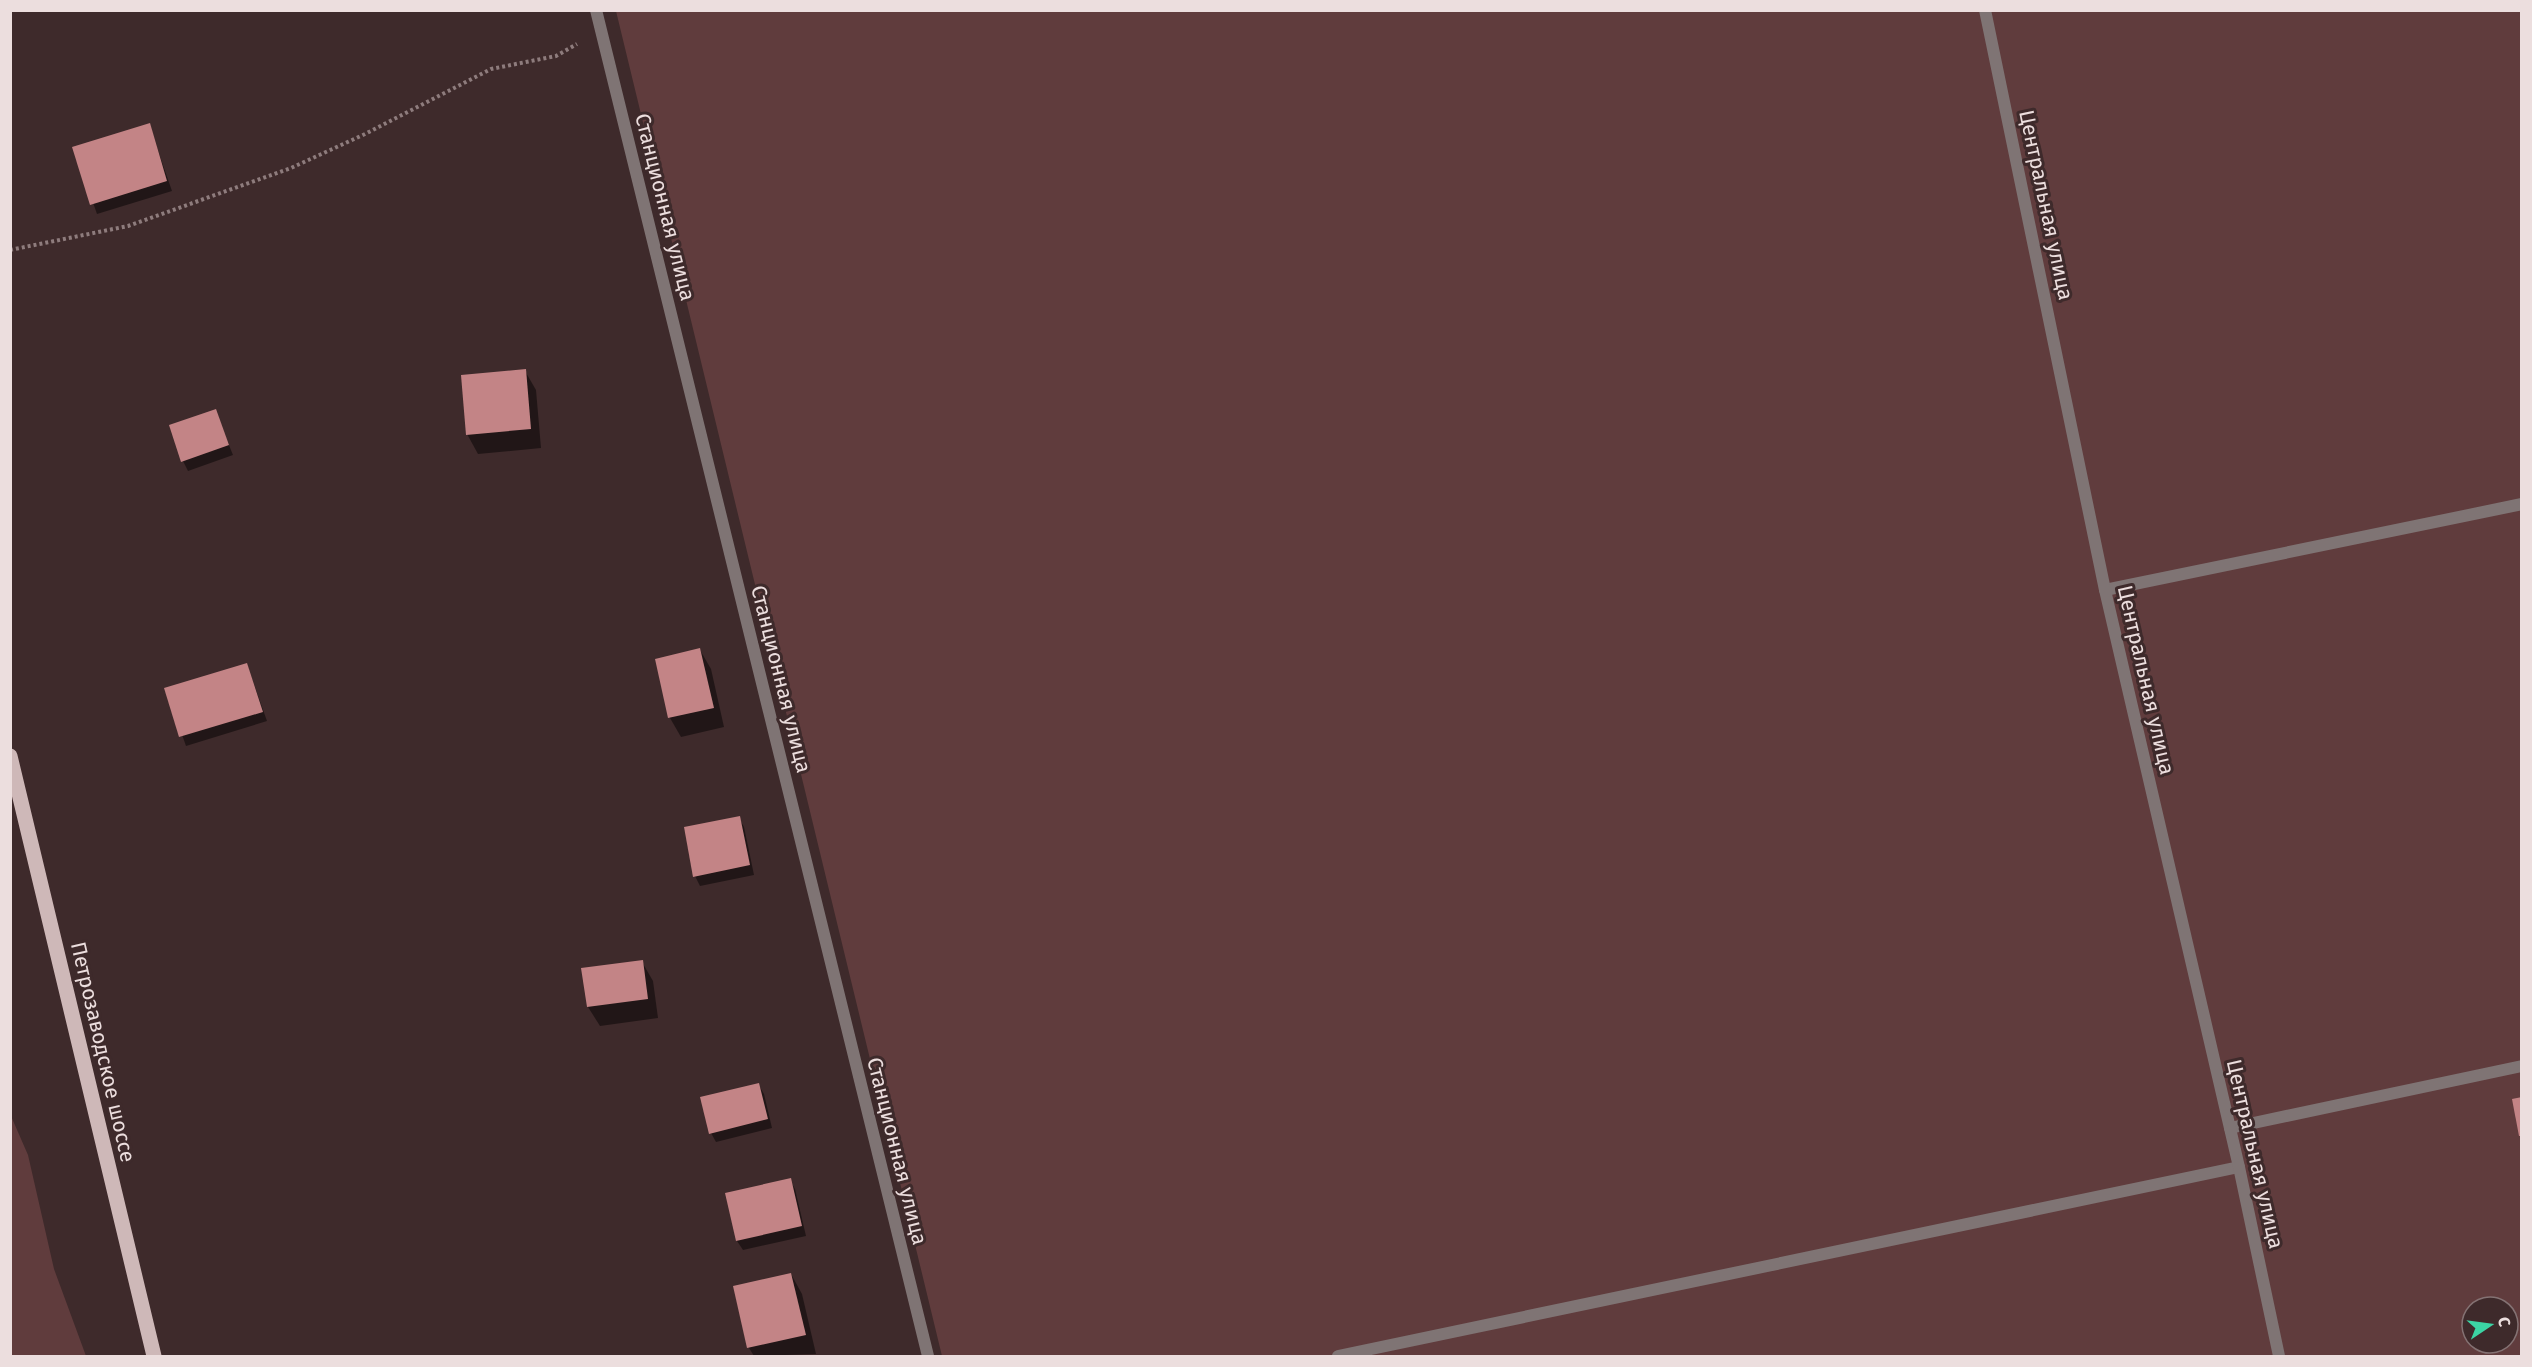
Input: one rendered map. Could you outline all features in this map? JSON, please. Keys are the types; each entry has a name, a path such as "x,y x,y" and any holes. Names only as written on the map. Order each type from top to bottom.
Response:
{"main road":[{"name":"Петрозаводское шоссе","path":"10,756 154,1356"}],"street":[{"name":"Станционная улица","path":"596,10 928,1356"},
{"name":"Центральная улица","path":"1985,10 2105,590 2239,1167 2279,1356"},
{"path":"2105,590 2522,504"},
{"path":"2230,1128 2522,1066"},
{"path":"1338,1356 2239,1167"}],"path":[{"path":"10,250 128,226 291,168 404,115 491,69 556,56 601,30"}],"shaded area":[{"path":"616,11 2521,11 2521,1356 942,1356"},
{"path":"11,1116 28,1155 54,1269 86,1356 11,1356"}],"building":[{"path":"150,123 167,181 90,205 72,147"},
{"path":"526,369 531,429 466,435 461,375"},
{"path":"216,409 229,445 181,462 169,425"},
{"path":"700,648 714,708 668,718 655,659"},
{"path":"247,663 263,712 179,737 164,688"},
{"path":"740,816 750,865 693,877 684,827"},
{"path":"643,960 648,999 587,1007 581,968"},
{"path":"759,1083 768,1119 709,1134 700,1097"},
{"path":"2522,1097 2522,1136 2519,1136 2512,1099"},
{"path":"791,1178 802,1226 736,1241 725,1193"},
{"path":"791,1273 806,1335 747,1348 733,1286"}]}
